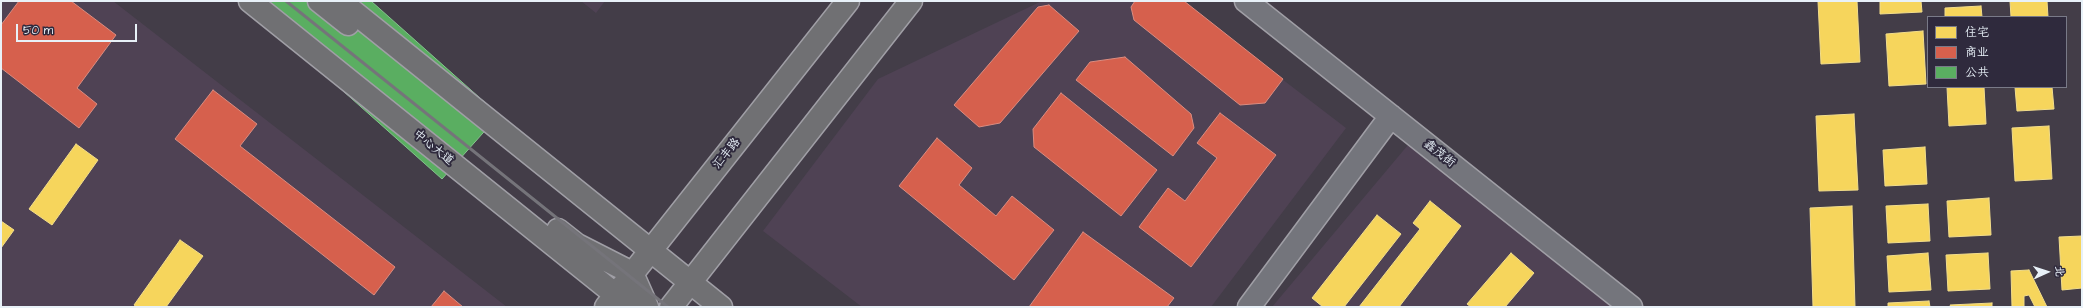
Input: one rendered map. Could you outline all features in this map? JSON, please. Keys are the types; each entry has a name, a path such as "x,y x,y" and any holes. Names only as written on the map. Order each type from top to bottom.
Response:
{"main road":[{"name":"中心大道","path":"250,1 618,303"},
{"name":"中心大道","path":"274,1 577,245 632,273"},
{"path":"319,1 593,220 622,227"},
{"path":"340,1 721,307"},
{"name":"汇丰路","path":"618,303 632,273 650,249 848,1"},
{"path":"678,305 690,282 911,1"},
{"name":"中心大道","path":"577,245 618,303"},
{"path":"650,249 678,305"},
{"path":"632,273 647,307"}],"street":[{"name":"鑫茂街","path":"1246,1 1631,307"},
{"path":"1249,307 1391,116"}],"shaded area":[{"path":"1,1 113,1 507,307 1,307"},
{"path":"581,1 605,1 596,13"},
{"path":"1042,1 1180,1 1346,128 1211,307 862,307 763,231 878,79"},
{"path":"1413,139 1616,307 1272,307"}],"building: 住宅":[{"path":"1818,1 1857,1 1860,62 1821,64"},
{"path":"1880,1 1921,1 1922,12 1880,14"},
{"path":"2010,1 2047,1 2048,16 2011,16"},
{"path":"1981,6 1982,16 1945,16 1945,8"},
{"path":"1923,31 1926,84 1889,86 1886,34"},
{"path":"1947,88 1984,88 1986,124 1949,126"},
{"path":"2015,88 2052,88 2054,109 2017,111"},
{"path":"1854,114 1858,190 1819,191 1816,116"},
{"path":"2049,126 2052,179 2015,181 2012,128"},
{"path":"76,144 98,160 52,225 29,209"},
{"path":"1925,147 1927,184 1885,186 1883,150"},
{"path":"1989,198 1991,235 1949,237 1947,201"},
{"path":"1430,201 1461,226 1399,307 1359,307 1420,229 1413,223"},
{"path":"1928,204 1930,241 1888,243 1886,206"},
{"path":"1852,206 1855,307 1813,307 1810,208"},
{"path":"1377,215 1401,234 1344,307 1323,307 1312,298"},
{"path":"1,221 14,230 1,248"},
{"path":"2082,236 2082,288 2062,290 2059,237"},
{"path":"180,240 203,256 166,307 137,307 134,305"},
{"path":"1511,253 1534,273 1505,307 1471,307 1467,304"},
{"path":"1928,253 1931,290 1889,292 1887,256"},
{"path":"1988,253 1990,289 1948,291 1946,255"},
{"path":"2029,270 2047,307 2035,307 2029,295 2024,296 2024,307 2012,307 2011,271"},
{"path":"1929,301 1930,307 1888,307 1888,303"},
{"path":"1992,303 1992,307 1951,307 1950,305"}],"building: 商业":[{"path":"19,1 71,1 116,35 77,88 97,104 79,128 1,68 1,25"},
{"path":"1135,1 1184,1 1283,79 1265,103 1240,105 1134,20 1131,7"},
{"path":"1049,5 1079,31 1000,123 979,127 954,105 1038,7"},
{"path":"1125,57 1191,114 1194,128 1173,156 1076,80 1090,62"},
{"path":"213,90 257,124 240,146 395,267 374,295 175,139"},
{"path":"1061,93 1157,170 1121,216 1034,147 1033,129"},
{"path":"1220,113 1276,155 1191,267 1139,227 1168,188 1185,201 1217,158 1197,143"},
{"path":"937,138 972,168 959,185 996,216 1012,196 1054,230 1014,280 899,186"},
{"path":"1083,232 1174,298 1167,307 1029,307"},
{"path":"444,291 463,307 431,307"}],"building: 公共":[{"path":"242,1 371,1 499,115 442,179"}],"railway":[{"path":"286,1 668,307"}]}
